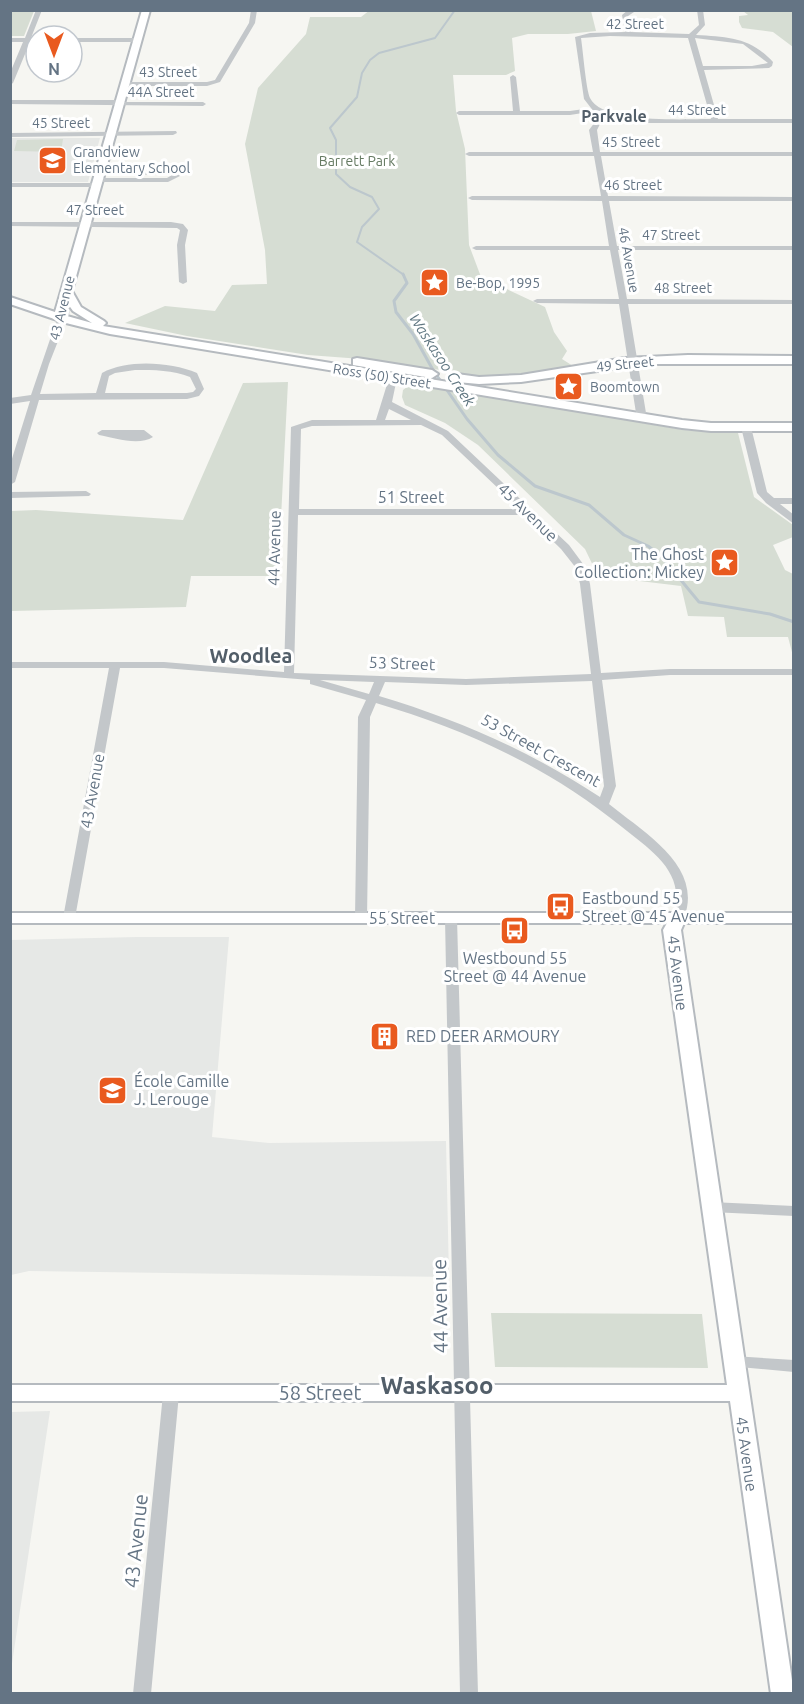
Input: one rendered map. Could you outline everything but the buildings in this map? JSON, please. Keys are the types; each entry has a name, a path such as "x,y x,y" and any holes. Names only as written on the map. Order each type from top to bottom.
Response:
{"street":[{"name":"43 Avenue","path":"10,482 45,364 60,326 66,291 146,10"},
{"name":"43 Street","path":"125,84 211,83 220,79 252,23 254,10"},
{"path":"629,36 625,15 634,10"},
{"path":"700,10 702,25 691,36 715,122"},
{"name":"42 Street","path":"596,109 587,99 577,40 579,37 691,36 745,43 771,63 769,66 758,68 699,68"},
{"path":"84,40 138,39"},
{"path":"10,83 24,50"},
{"path":"513,77 517,113"},
{"path":"10,102 119,103"},
{"name":"44A Street","path":"119,103 203,104"},
{"path":"459,113 575,113 596,109"},
{"name":"44 Street","path":"596,109 611,116 647,121 794,121"},
{"name":"46 Avenue","path":"611,116 597,123 593,128 642,410 638,417"},
{"path":"111,133 173,133"},
{"name":"45 Street","path":"10,135 111,133"},
{"name":"45 Street","path":"469,154 794,154"},
{"path":"10,185 166,172 176,175 168,180 98,179"},
{"name":"46 Street","path":"472,198 794,199"},
{"name":"47 Street","path":"10,224 180,225 184,229 181,245 183,282"},
{"name":"47 Street","path":"476,248 794,248"},
{"path":"10,300 46,302 56,299 66,291 82,314 122,333"},
{"name":"Ross (50) Street","path":"10,300 88,327 579,409 695,426 794,427"},
{"name":"48 Street","path":"537,301 794,302"},
{"name":"49 Street","path":"280,358 362,363 448,377 502,381 557,375 634,361 794,360"},
{"path":"362,363 380,367 393,378"},
{"path":"10,401 47,396 100,396 187,396 196,394 200,389 194,375 179,369 117,369 105,375 100,396"},
{"path":"419,371 393,378 380,423 425,423"},
{"path":"557,375 533,383 530,387 531,391 540,397 579,409"},
{"name":"45 Avenue","path":"387,403 445,433 571,554 581,568 585,584 610,789 603,804 672,865 678,877 683,907 672,930 733,1362 785,1653 783,1694"},
{"name":"44 Avenue","path":"289,676 295,429 302,424 380,423"},
{"path":"746,427 762,493 794,521"},
{"path":"10,495 86,494"},
{"path":"769,501 794,501"},
{"name":"51 Street","path":"293,512 528,512"},
{"name":"43 Avenue","path":"69,918 115,664"},
{"name":"53 Street","path":"10,665 186,666 289,676 499,682 670,672 794,672"},
{"name":"53 Street Crescent","path":"289,676 372,697 441,719 503,745 603,804"},
{"path":"361,918 364,717 381,679"},
{"name":"55 Street","path":"10,918 794,918"},
{"name":"44 Avenue","path":"451,918 470,1694"},
{"path":"711,1207 794,1211"},
{"path":"733,1362 794,1366"},
{"name":"58 Street","path":"10,1393 738,1393"},
{"name":"43 Avenue","path":"142,1694 171,1394"}],"shaded area":[{"name":"Grandview Elementary School","path":"10,138 100,138 88,182 11,182"},
{"name":"École Camille J. Lerouge","path":"229,937 212,1137 269,1143 446,1141 449,1277 29,1271 11,1275 11,940"},
{"path":"50,1411 11,1670 11,1412"}],"green space":[{"path":"11,10 34,11 29,24 24,24 24,36 11,36"},
{"name":"Barrett Park","path":"370,10 591,11 596,31 528,34 512,38 515,71 506,75 453,75 456,111 465,149 469,245 481,277 545,307 554,332 567,351 562,359 573,366 504,377 479,376 375,360 308,355 187,336 125,323 165,306 215,311 232,285 267,284 265,250 245,144 258,88 306,34 310,17 361,17"},
{"path":"743,11 793,11 793,47 773,32 742,28 739,16 748,15"},
{"path":"63,139 61,152 14,151 17,140"},
{"path":"288,382 278,576 191,576 186,607 11,611 11,511 36,510 183,520 243,383"},
{"path":"426,386 684,430 738,433 754,497 793,525 793,537 773,545 785,570 793,574 793,656 788,637 727,637 724,617 688,616 681,586 598,576 585,549 478,445 445,423 405,405 402,397 403,390 407,387"},
{"path":"491,1313 702,1314 708,1368 495,1367"}],"waterway":[{"name":"Waskasoo Creek","path":"403,274 357,242 362,227 379,209 372,197 350,187 336,174 336,140 330,128 357,97 362,73 370,60 379,53 435,38 455,10"},
{"name":"Waskasoo Creek","path":"403,274 407,283 394,301 396,312 413,334 433,370 467,419 498,455 535,486 589,505 624,535 648,546 661,556 699,602 770,614 794,622"}],"place":[{"name":"Grandview Elementary School","path":"52,160"},
{"name":"Be-Bop, 1995","path":"435,283"},
{"name":"Boomtown","path":"569,387"},
{"name":"The Ghost Collection: Mickey","path":"725,563"},
{"name":"Eastbound 55 Street @ 45 Avenue","path":"561,907"},
{"name":"Westbound 55 Street @ 44 Avenue","path":"515,930"},
{"name":"RED DEER ARMOURY","path":"385,1036"},
{"name":"École Camille J. Lerouge","path":"113,1090"}],"district":[{"name":"Parkvale","path":"614,116"},
{"name":"Woodlea","path":"251,656"},
{"name":"Waskasoo","path":"437,1386"}]}
